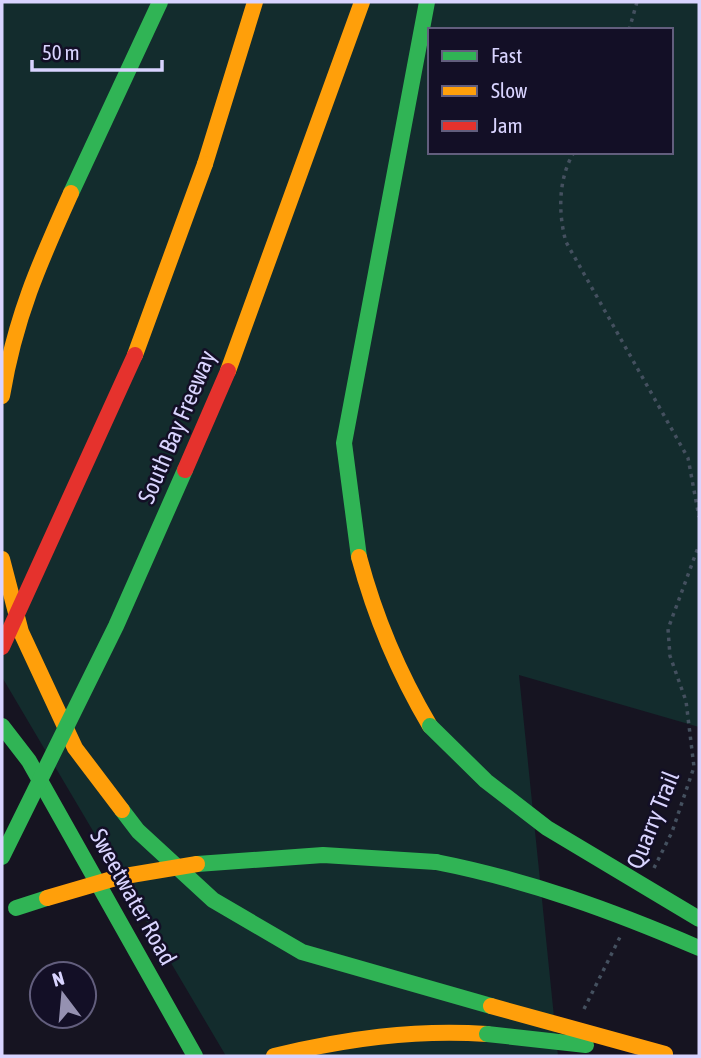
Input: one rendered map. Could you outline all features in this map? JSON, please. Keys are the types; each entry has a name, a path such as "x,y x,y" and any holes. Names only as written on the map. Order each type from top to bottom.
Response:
{"main road":[{"path":"2,396 9,354 32,280 160,2"},
{"path":"2,647 148,328 205,164 255,2"},
{"name":"South Bay Freeway","path":"2,858 116,626 228,371 362,2"},
{"path":"427,2 344,443 347,496 357,548 377,621 403,683 430,726 486,780 547,828 699,919"},
{"path":"2,559 21,632 75,748 138,831 213,901 302,952 668,1055"},
{"name":"Sweetwater Road","path":"2,726 29,761 195,1056"},
{"path":"16,908 119,877 197,864 323,855 436,862 500,873 562,892 699,948"},
{"path":"274,1056 393,1034 460,1031 668,1055"}],"path":[{"path":"630,28 637,2"},
{"path":"573,154 561,195 561,223 566,242 688,458 699,517"},
{"name":"Quarry Trail","path":"654,868 673,832 694,766 685,701 670,656 668,629 699,545"},
{"path":"583,1012 624,929"}],"green space":[{"path":"2,2 699,2 699,727 519,675 558,1056 226,1056 2,677"}],"traffic: fast":[{"path":"71,193 160,2"},
{"path":"359,557 344,443 427,2"},
{"path":"2,857 116,626 185,470"},
{"path":"2,726 29,761 195,1056"},
{"path":"430,726 486,781 547,828 699,919"},
{"path":"122,810 138,831 213,900 302,952 491,1006"},
{"path":"197,864 323,855 436,862"},
{"path":"436,862 504,878 570,898 699,948"},
{"path":"16,908 47,898"},
{"path":"487,1034 586,1045"}],"traffic: slow":[{"path":"205,164 255,2"},
{"path":"228,371 362,2"},
{"path":"135,355 205,164"},
{"path":"2,396 14,341 29,292 71,193"},
{"path":"359,557 388,644 430,726"},
{"path":"2,559 21,632 75,748 122,810"},
{"path":"47,898 119,877 197,864"},
{"path":"491,1006 665,1054"},
{"path":"274,1056 327,1045 406,1034 487,1034"}],"traffic: jam":[{"path":"2,647 135,355"},
{"path":"185,470 228,371"}]}
